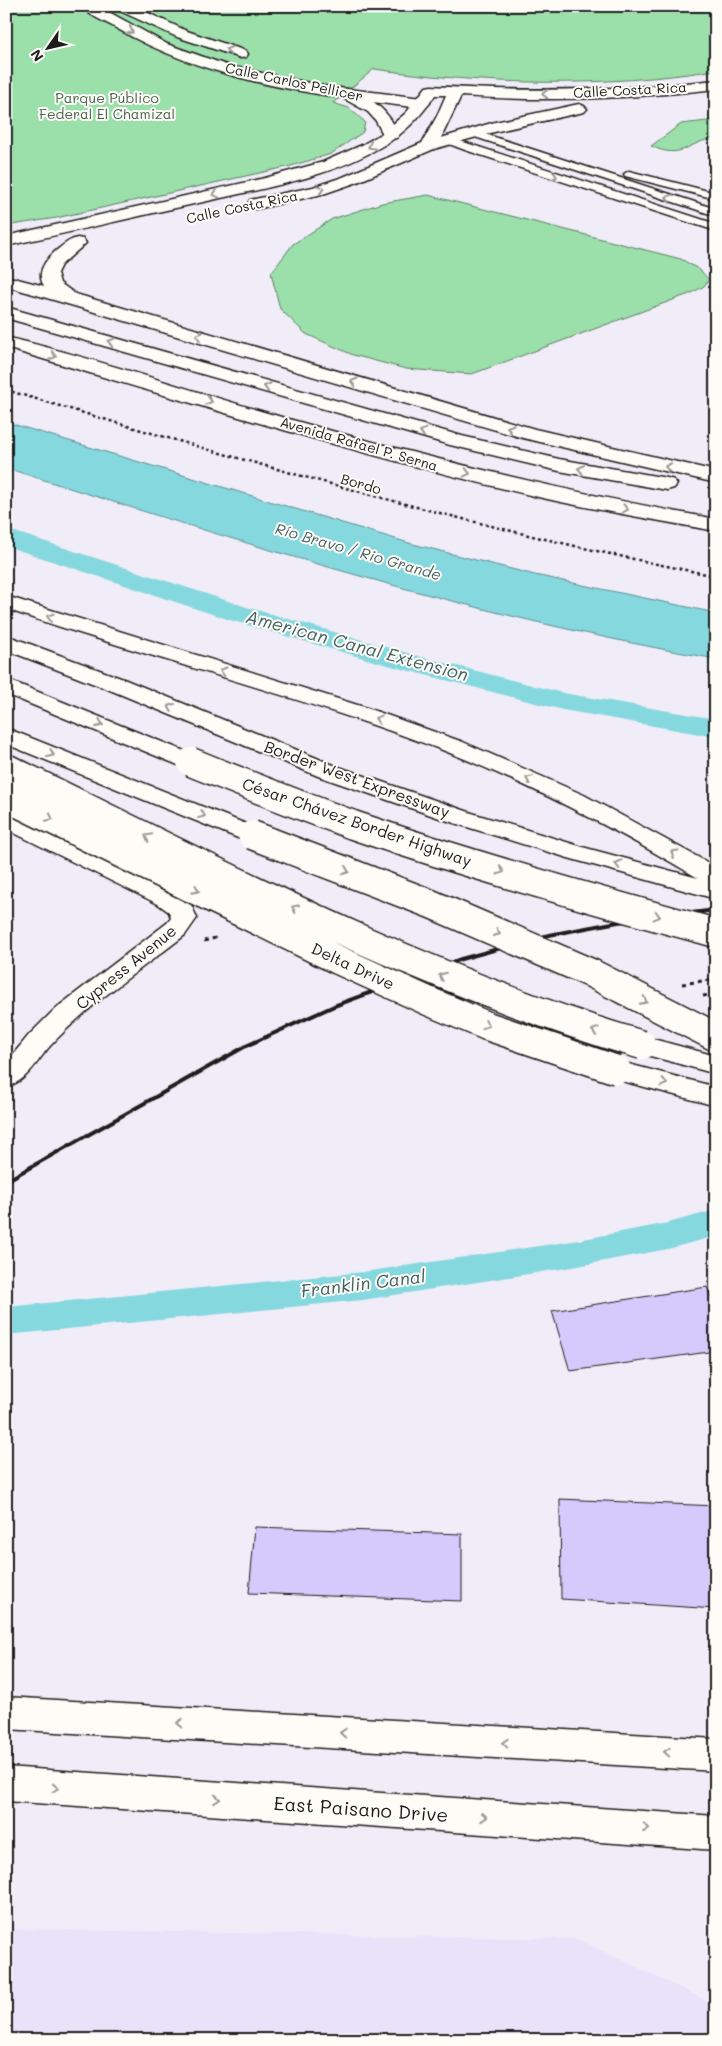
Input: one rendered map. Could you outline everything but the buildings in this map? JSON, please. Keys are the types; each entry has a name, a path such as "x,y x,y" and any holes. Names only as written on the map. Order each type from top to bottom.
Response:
{"main road":[{"name":"Calle Carlos Pellicer","path":"88,6 163,47 196,60 284,83 346,94 427,97"},
{"name":"Calle Carlos Pellicer","path":"122,6 182,34 256,58"},
{"name":"Calle Costa Rica","path":"451,99 644,91 716,84"},
{"path":"413,87 427,97"},
{"path":"346,94 375,109 386,120 391,135"},
{"name":"Calle Costa Rica","path":"8,252 61,229 305,172 369,148 391,135 403,125 427,97 579,109 636,107"},
{"path":"428,146 445,116 451,99"},
{"name":"Calle Costa Rica","path":"239,208 317,191 349,180 428,146 448,140 495,127 579,109"},
{"path":"6,234 61,229"},
{"path":"43,250 86,241 56,259 50,269 49,278 52,285 73,299"},
{"path":"6,282 73,299 530,434 716,477"},
{"name":"Avenida Rafael P. Serna","path":"6,312 457,441 569,467 716,491"},
{"name":"Avenida Rafael P. Serna","path":"6,342 351,442 455,470 576,499 716,525"},
{"path":"6,602 93,632 308,695 487,760 622,824 716,878"},
{"name":"Border West Expressway","path":"6,642 327,771 463,818 577,853 716,891"},
{"name":"César Chávez Border Highway","path":"6,686 282,799 379,834 554,888 716,933"},
{"path":"6,734 67,762 432,904 573,966 716,1038"},
{"name":"Delta Drive","path":"6,768 335,927 440,975 583,1028 716,1065"},
{"name":"Delta Drive","path":"6,797 338,960 487,1026 617,1070 716,1097"},
{"name":"Cypress Avenue","path":"6,819 167,898 181,908 184,918 176,929 65,1015 39,1041 18,1068 6,1078"},
{"path":"6,1713 716,1755"},
{"name":"East Paisano Drive","path":"6,1784 716,1833"}],"lane":[{"path":"495,127 542,148 634,176 677,184 716,196"},
{"path":"473,133 544,158 716,213"},
{"path":"448,140 716,228"},
{"path":"486,154 506,145"},
{"path":"524,166 544,158"}],"path":[{"name":"Bordo","path":"6,390 430,514 635,561 716,576"}],"shaded area":[{"path":"6,1929 578,1939 716,2005 716,2040 6,2040"}],"green space":[{"name":"Parque Público Federal El Chamizal","path":"6,6 716,6 716,70 631,80 545,82 459,78 374,69 333,103 349,108 365,122 363,132 331,154 291,166 56,218 6,226"},
{"path":"716,120 716,138 670,152 651,146 681,124"},
{"path":"428,195 681,259 700,270 709,280 704,286 692,293 472,374 406,369 353,355 306,334 280,309 271,273 293,244 332,219 382,203"}],"water":[{"name":"Río Bravo / Rio Grande","path":"6,422 409,543 535,575 716,613 716,659 626,642 447,600 270,550 6,468"}],"waterway":[{"name":"American Canal Extension","path":"6,537 240,614 408,662 563,701 716,728"},
{"name":"Franklin Canal","path":"6,1321 363,1286 573,1254 668,1236 716,1223"}],"railway":[{"path":"6,1181 246,1046 334,1006 461,959 549,935 618,922 716,910"}]}
